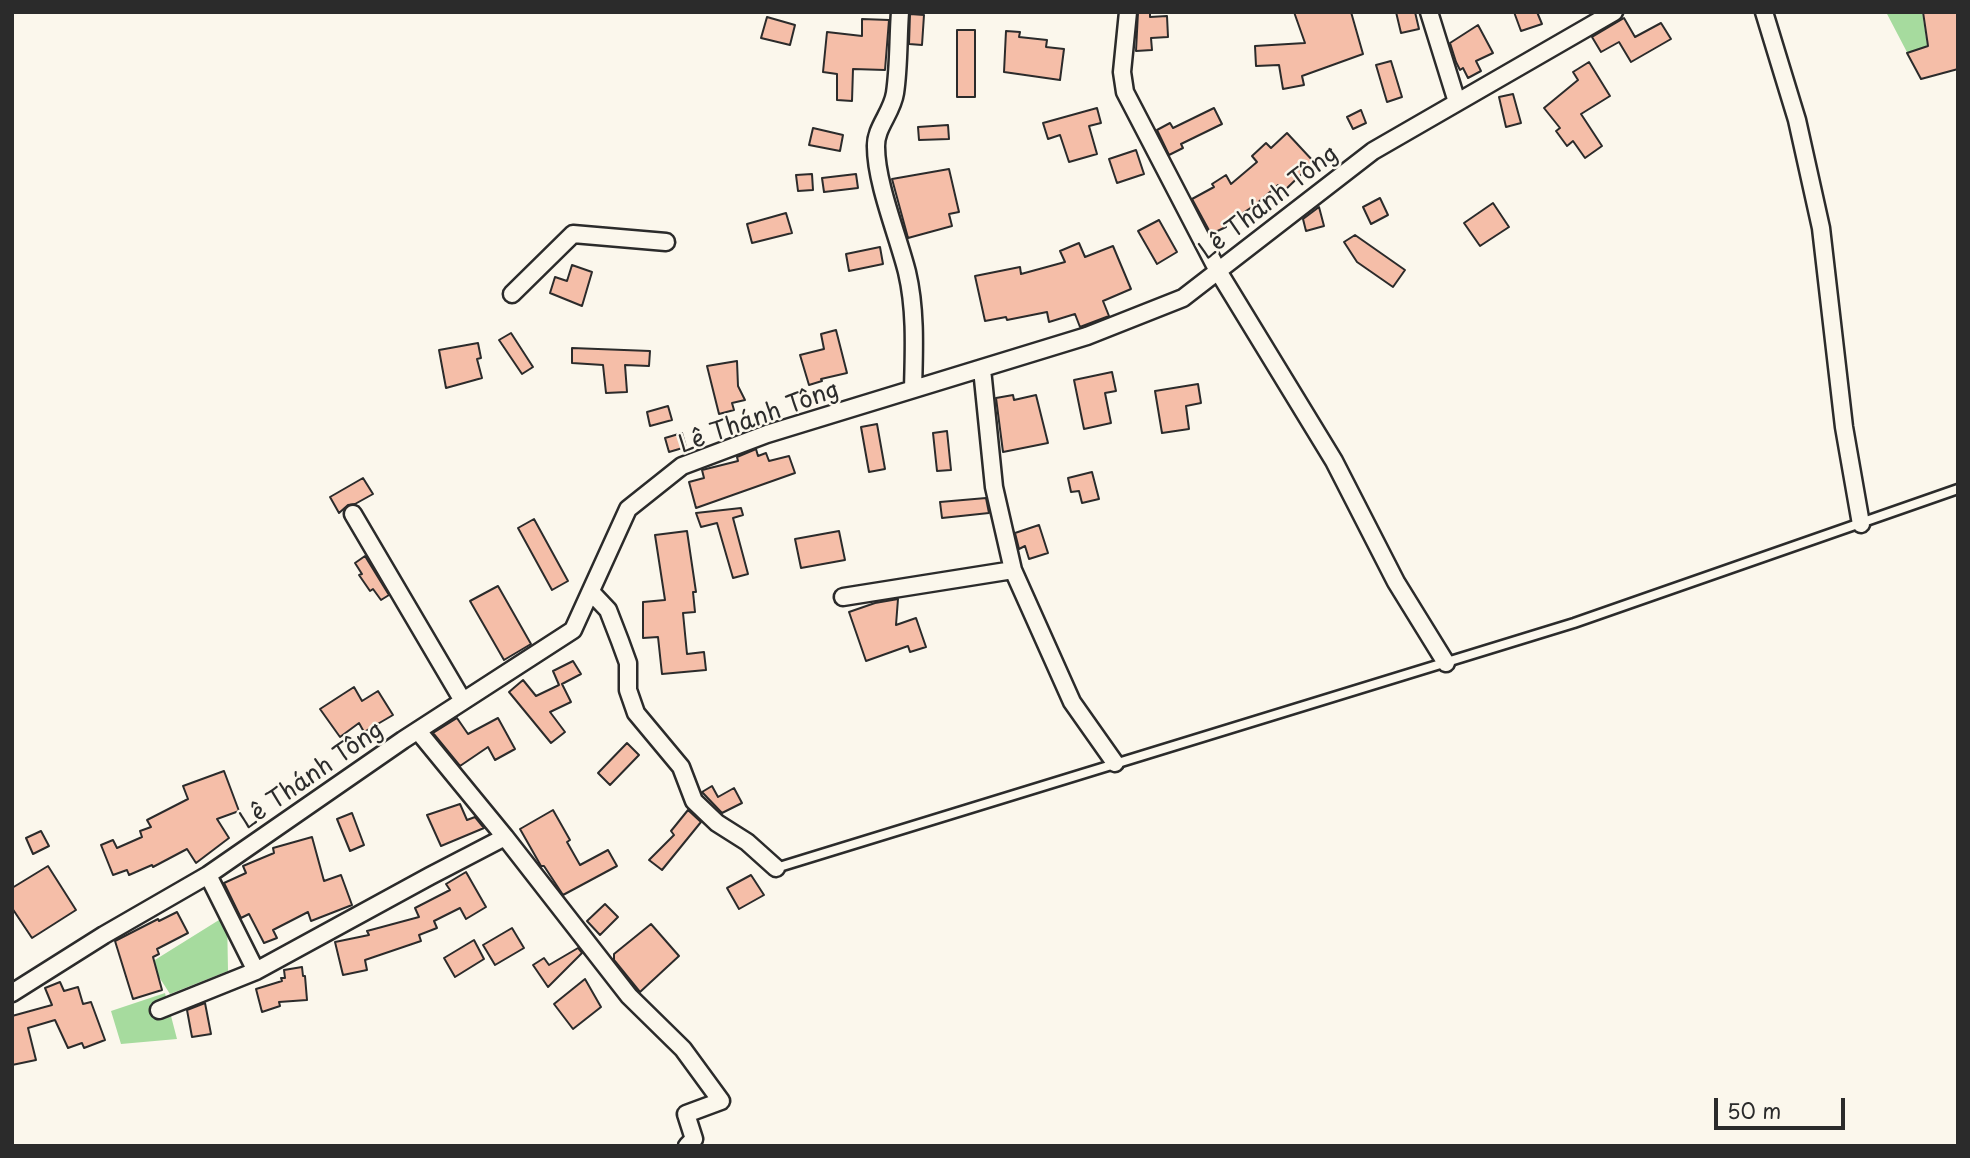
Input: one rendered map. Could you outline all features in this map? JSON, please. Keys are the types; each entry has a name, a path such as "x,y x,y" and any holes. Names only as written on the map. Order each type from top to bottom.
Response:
{"street":[{"path":"900,12 895,93 890,114 878,131 875,145 878,167 907,275 914,340 913,389"},
{"path":"1128,12 1122,72 1125,92 1217,271 1334,461 1396,582 1446,663"},
{"path":"1429,12 1457,102"},
{"name":"Lê Thánh Tông","path":"12,993 104,935 208,875 418,731 573,630 628,509 682,466 767,434 1087,335 1183,298 1373,151 1614,12"},
{"path":"1764,12 1797,120 1821,228 1844,427 1861,524"},
{"path":"512,294 573,234 666,242"},
{"path":"982,369 994,487 1013,570 1072,702 1115,763"},
{"path":"353,514 463,701"},
{"path":"843,597 1013,570"},
{"path":"591,592 608,610 628,663 628,690 636,713 681,767 694,801 717,823 747,842 776,868"},
{"path":"418,731 629,996 683,1049 721,1101 686,1114 694,1139 687,1146"},
{"path":"159,1010 256,971 505,837"},
{"path":"208,875 256,971"}],"lane":[{"path":"776,868 1574,623 1958,489"}],"green space":[{"path":"1886,12 1922,12 1927,44 1958,41 1958,69 1921,79"},
{"path":"227,915 228,971 170,994 150,963"},
{"path":"165,993 177,1039 121,1044 111,1011"}],"building":[{"path":"1138,12 1150,12 1150,17 1167,16 1168,37 1151,38 1152,50 1136,51"},
{"path":"1294,12 1351,12 1363,54 1302,76 1304,85 1283,89 1279,65 1256,66 1255,46 1305,43"},
{"path":"1396,12 1415,12 1419,29 1401,33"},
{"path":"1514,12 1537,12 1542,24 1521,31"},
{"path":"1923,12 1958,12 1958,69 1921,79 1907,53 1928,46"},
{"path":"910,14 924,15 922,45 909,44"},
{"path":"767,17 795,25 790,45 761,38"},
{"path":"1624,18 1635,37 1661,23 1671,39 1631,62 1619,42 1601,52 1592,37"},
{"path":"862,19 889,20 885,70 853,69 852,101 837,100 837,74 823,72 827,32 862,36"},
{"path":"1478,25 1493,53 1476,61 1481,71 1468,78 1463,68 1460,70 1450,43"},
{"path":"957,30 975,30 975,97 957,97"},
{"path":"1006,31 1020,32 1019,37 1047,40 1046,47 1064,49 1060,80 1004,72"},
{"path":"1391,61 1402,97 1387,102 1376,65"},
{"path":"1589,62 1610,96 1581,114 1602,146 1585,158 1573,141 1567,146 1556,131 1560,128 1544,108 1578,80 1573,72"},
{"path":"1513,94 1521,123 1506,127 1499,97"},
{"path":"1097,108 1101,123 1089,126 1097,154 1069,162 1060,135 1048,139 1043,123"},
{"path":"1214,108 1222,124 1181,144 1183,148 1169,155 1157,130 1170,123 1173,128"},
{"path":"1361,110 1366,123 1353,129 1347,117"},
{"path":"948,125 949,139 919,140 918,127"},
{"path":"813,128 843,135 840,151 809,145"},
{"path":"1287,133 1314,162 1284,191 1278,185 1255,205 1225,225 1226,227 1211,234 1192,199 1214,187 1212,184 1226,175 1231,184 1257,162 1252,156 1266,143 1271,148"},
{"path":"1136,150 1144,174 1117,183 1109,159"},
{"path":"949,169 959,212 949,214 952,226 908,238 892,179"},
{"path":"812,174 813,190 798,191 796,175"},
{"path":"856,174 858,188 824,192 822,178"},
{"path":"1380,198 1388,215 1371,224 1363,207"},
{"path":"1493,203 1509,227 1480,246 1464,223"},
{"path":"1319,207 1324,226 1306,231 1303,219"},
{"path":"786,213 792,233 752,243 747,224"},
{"path":"1159,220 1177,252 1157,264 1138,231"},
{"path":"1355,235 1405,270 1393,287 1357,262 1344,242"},
{"path":"1079,243 1085,257 1113,246 1131,289 1103,301 1109,316 1080,327 1075,314 1049,322 1047,312 1007,320 1006,317 985,321 975,276 1020,267 1021,274 1065,262 1060,251"},
{"path":"880,247 883,264 849,271 846,254"},
{"path":"572,265 592,272 582,306 550,293 555,277 567,281"},
{"path":"836,330 847,373 821,379 822,381 809,385 800,355 824,349 821,334"},
{"path":"511,333 533,367 522,374 499,340"},
{"path":"478,343 481,358 477,359 482,378 446,388 439,350"},
{"path":"572,348 650,351 649,366 625,365 627,392 606,393 603,365 572,363"},
{"path":"737,361 738,386 745,400 732,403 734,410 719,414 707,366"},
{"path":"1112,372 1116,391 1105,393 1111,423 1084,429 1074,380"},
{"path":"1198,384 1201,403 1186,406 1189,429 1162,433 1155,391"},
{"path":"1013,395 1014,400 1036,395 1048,443 1003,452 996,398"},
{"path":"668,406 672,420 650,426 647,412"},
{"path":"877,424 885,469 869,472 861,427"},
{"path":"947,431 951,470 937,471 933,433"},
{"path":"682,433 686,447 669,452 665,438"},
{"path":"756,449 758,456 766,453 769,461 789,456 795,473 696,508 689,482 704,478 702,470 738,461 737,457"},
{"path":"1092,472 1099,499 1082,503 1079,491 1071,492 1068,478"},
{"path":"363,478 373,494 348,505 339,513 330,497"},
{"path":"986,498 989,513 942,518 940,502"},
{"path":"741,508 743,515 733,518 748,574 733,578 717,523 701,527 696,513"},
{"path":"534,519 568,581 552,590 518,528"},
{"path":"1039,525 1048,553 1029,559 1025,546 1019,549 1015,533"},
{"path":"687,531 696,592 693,592 695,612 683,613 687,654 704,652 706,670 662,674 658,637 643,638 643,602 665,600 655,535"},
{"path":"839,531 845,560 801,568 795,539"},
{"path":"365,556 389,595 381,600 373,589 370,591 359,575 362,574 355,563"},
{"path":"498,586 531,644 504,660 470,601"},
{"path":"898,599 896,625 916,618 926,647 910,652 908,646 866,661 849,612"},
{"path":"573,661 581,674 562,684 571,702 550,712 565,732 551,743 509,692 523,680 536,696 559,685 553,671"},
{"path":"354,687 362,701 378,691 393,715 364,732 359,723 340,737 320,709"},
{"path":"457,718 468,734 498,718 515,749 495,760 488,747 460,766 433,733"},
{"path":"627,743 639,755 610,785 598,773"},
{"path":"224,771 239,811 217,819 229,838 196,863 187,849 153,867 152,865 129,875 127,870 113,875 101,845 113,840 117,848 142,837 140,831 151,827 147,820 188,799 183,786"},
{"path":"712,786 718,797 734,788 742,803 722,813 702,792"},
{"path":"460,804 467,820 475,817 484,828 441,846 427,815"},
{"path":"553,810 580,865 608,850 617,866 563,895 544,866 541,866 520,829"},
{"path":"688,810 701,822 662,870 649,860 674,835 671,831"},
{"path":"352,813 364,845 350,851 337,819"},
{"path":"41,831 49,846 33,854 26,838"},
{"path":"312,837 324,881 341,875 352,905 311,921 308,912 273,930 277,938 264,943 249,914 241,918 224,883 246,873 243,866 274,853 273,848"},
{"path":"48,866 76,910 32,938 12,908 12,888"},
{"path":"466,872 486,907 466,919 460,908 434,921 437,928 419,935 421,941 365,960 367,970 343,975 335,942 369,935 367,931 419,917 415,908 450,890 446,884"},
{"path":"751,875 764,895 739,909 727,888"},
{"path":"605,904 618,917 600,935 587,921"},
{"path":"177,912 188,933 157,949 159,954 153,957 162,990 133,999 115,941"},
{"path":"651,924 679,956 640,992 614,960 614,954"},
{"path":"512,928 524,948 495,965 483,945"},
{"path":"474,940 484,959 455,977 444,958"},
{"path":"578,948 582,953 548,987 533,965 544,958 549,965"},
{"path":"302,967 307,1000 279,1002 280,1006 262,1012 256,989 282,981 281,978 285,978 284,970"},
{"path":"585,979 601,1007 573,1029 554,1004"},
{"path":"60,982 64,991 78,987 83,1004 91,1002 105,1040 84,1048 82,1043 68,1048 55,1020 28,1028 36,1060 12,1065 12,1016 52,1005 45,988"},
{"path":"205,1003 211,1034 192,1037 187,1010"}]}
